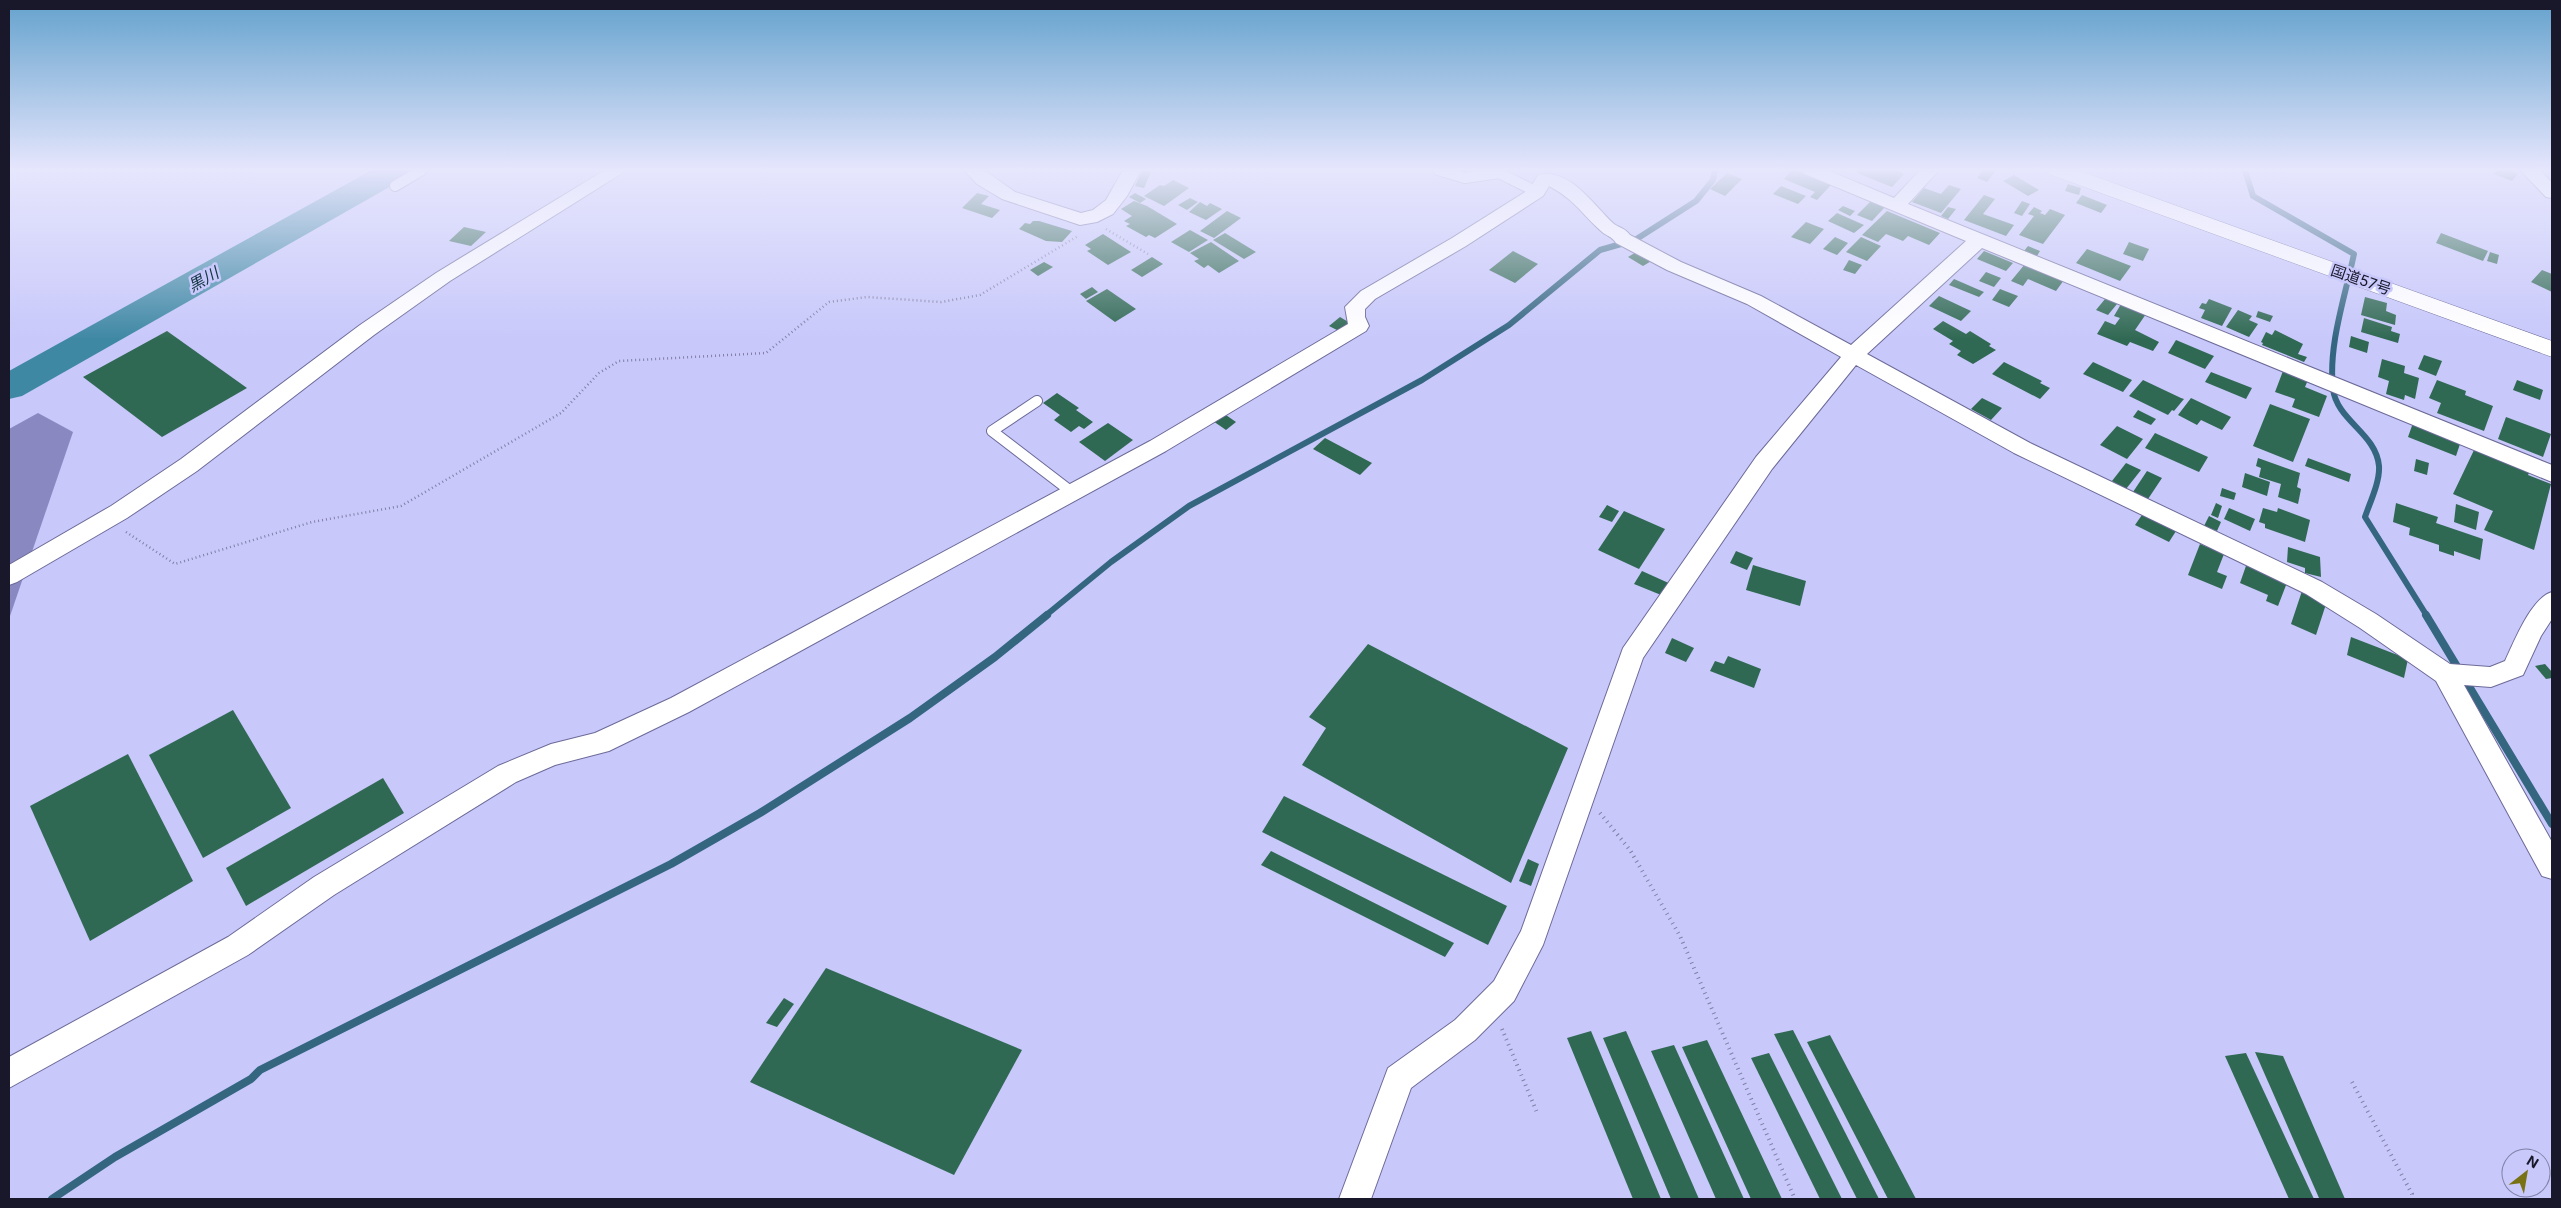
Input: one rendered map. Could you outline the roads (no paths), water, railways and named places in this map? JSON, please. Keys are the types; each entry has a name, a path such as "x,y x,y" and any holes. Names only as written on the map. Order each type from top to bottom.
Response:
{"highway":[{"name":"国道57号","path":"2212,226 2552,349"}],"street":[{"path":"9,576 106,519 189,464 367,330 443,277 526,226"},
{"path":"9,1073 238,946 324,886 507,774 551,755 600,743 680,705 1158,446 1359,326 1355,317 1355,307 1368,295 1481,226"},
{"path":"1607,226 1619,233 1623,239 1674,266 1754,300 2022,448 2314,588 2368,621 2448,675 2552,867"},
{"path":"1946,226 2552,474"},
{"path":"1355,1199 1399,1078 1465,1030 1504,991 1533,936 1632,655 1764,463 1854,354 1979,240"},
{"path":"2448,675 2491,677 2514,668 2531,631 2552,601"}],"lane":[{"path":"1037,400 992,431 1073,493"}],"waterway":[{"name":"黒川","path":"9,387 295,226"},
{"path":"1045,616 1111,562 1189,506 1422,380 1509,325 1600,250 1635,240 1656,226"},
{"path":"2306,226 2354,254 2335,338 2332,372 2333,389 2341,410 2371,445 2379,466 2378,479 2365,517 2427,616"},
{"path":"52,1199 115,1157 251,1079 260,1070 671,864 760,813 910,718 995,657 1047,615"},
{"path":"2426,615 2552,824"}]}
